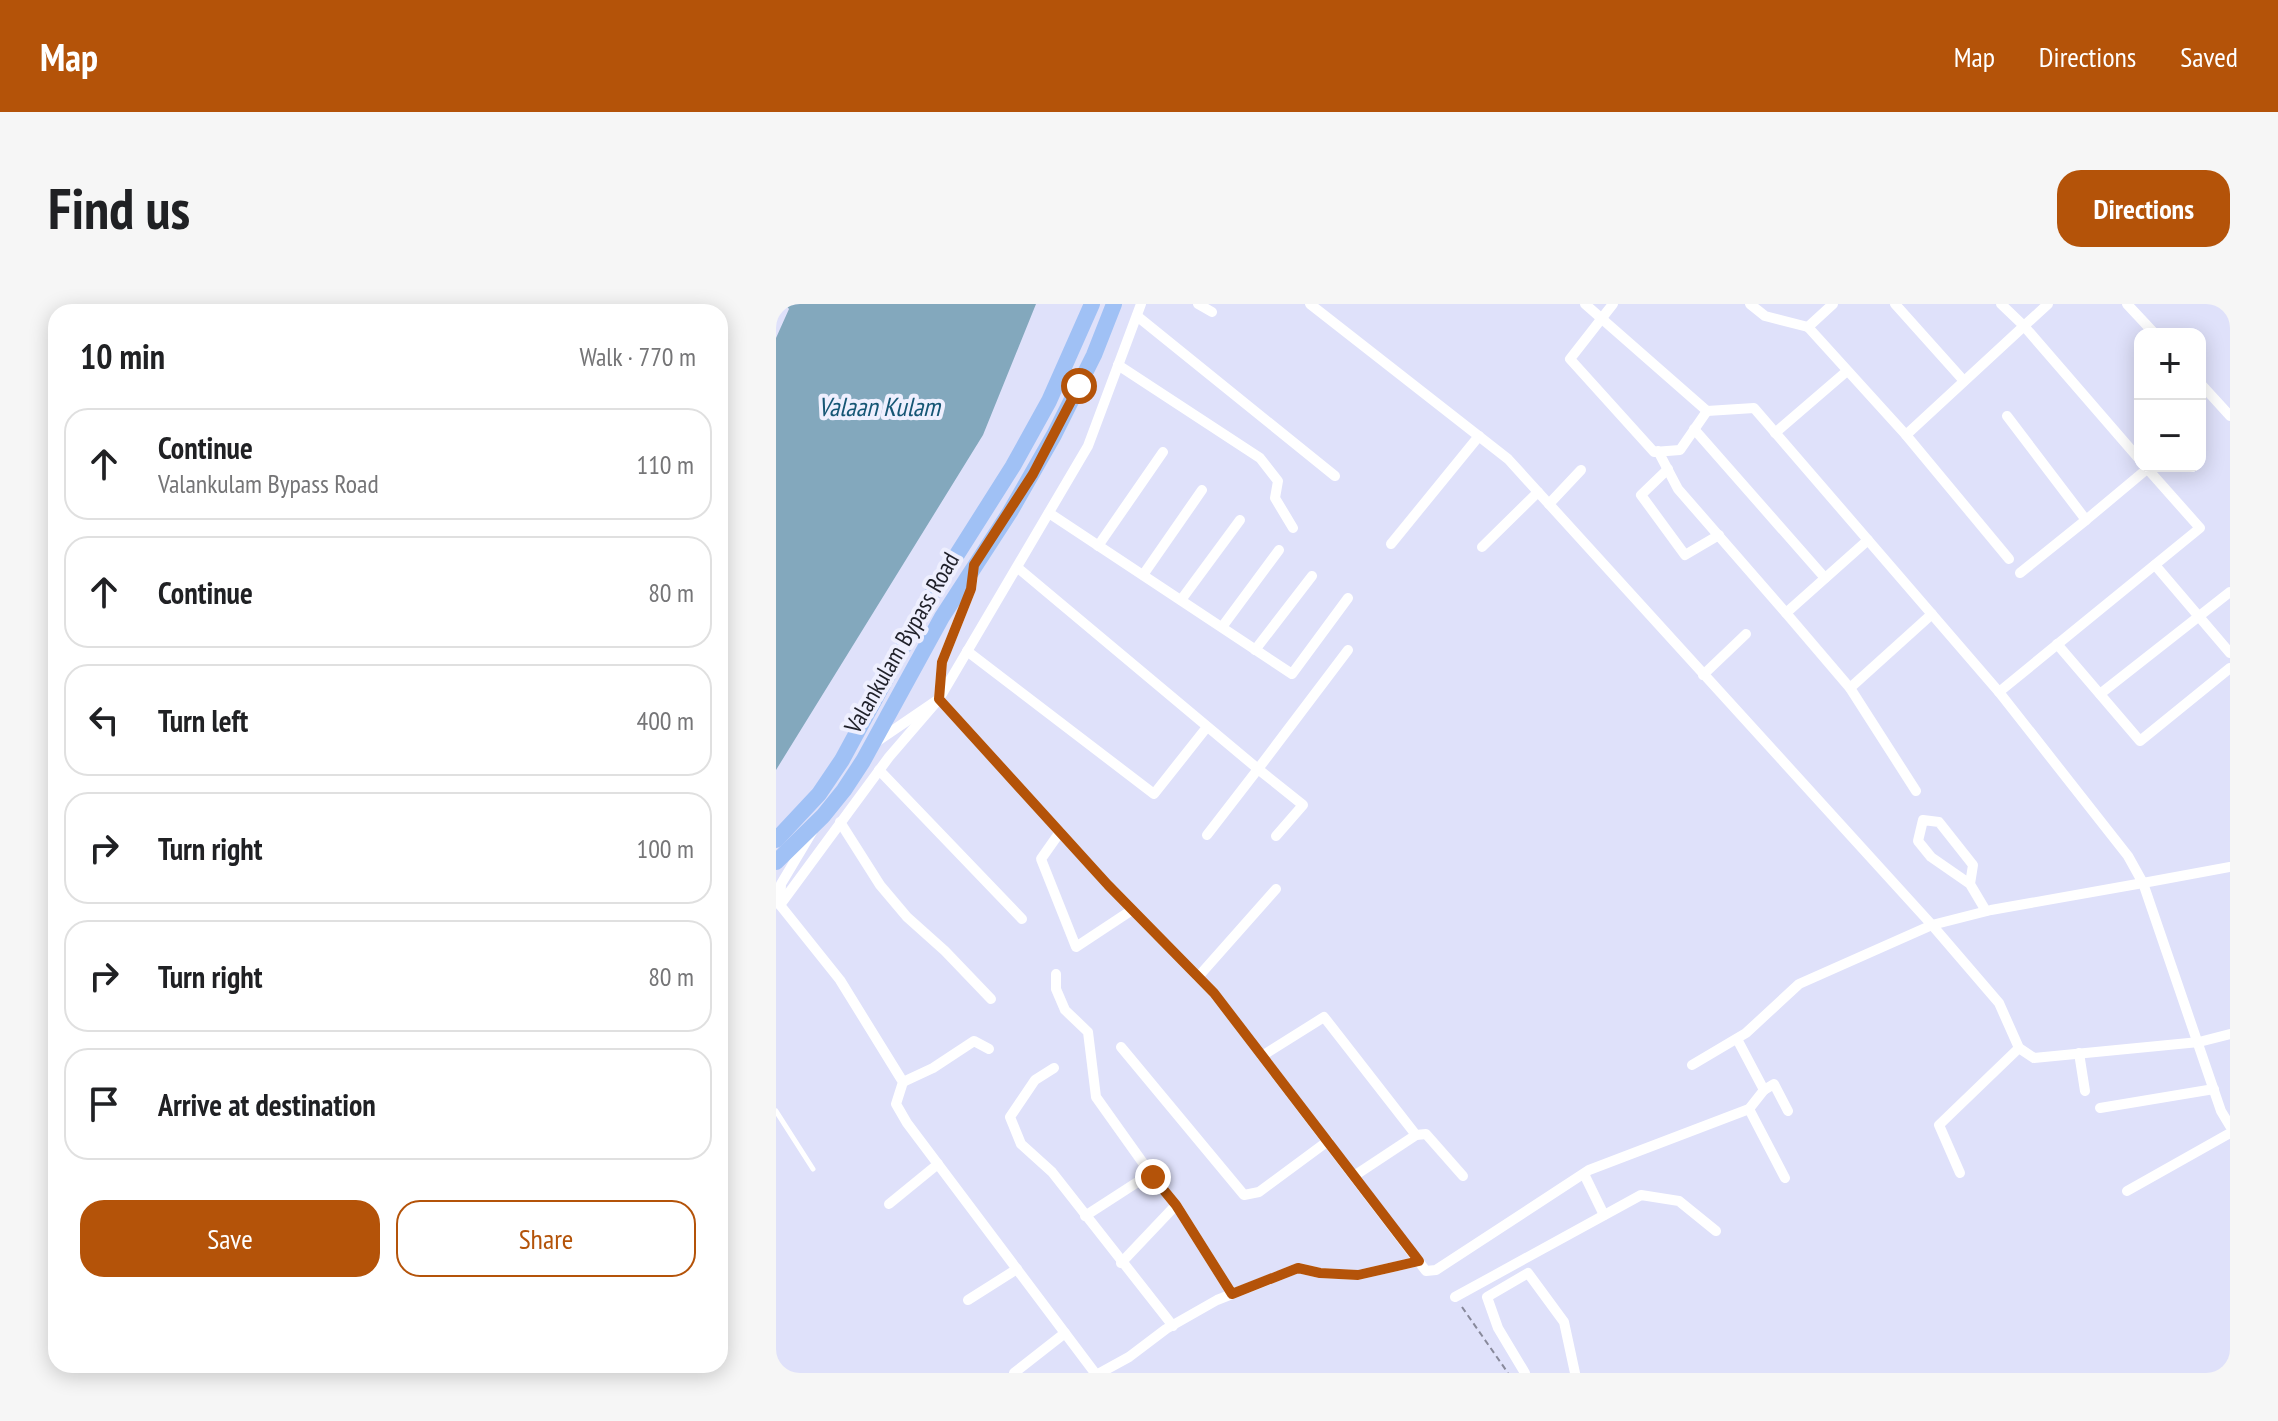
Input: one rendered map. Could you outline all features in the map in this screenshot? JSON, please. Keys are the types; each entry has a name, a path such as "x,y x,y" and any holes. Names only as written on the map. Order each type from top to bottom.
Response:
{"main road":[{"name":"Valankulam Bypass Road","path":"776,840 812,802 842,760 902,648 1049,401 1092,304"},
{"name":"Valankulam Bypass Road","path":"776,862 827,819 978,558 1010,512 1054,435 1094,355 1114,304"},
{"path":"964,541 978,558"},
{"path":"812,802 827,819"}],"street":[{"path":"903,1082 840,980 780,905 778,894 781,884 810,838 879,770 939,699 1088,446 1141,304"},
{"path":"1198,304 1212,312"},
{"path":"1310,304 1508,459 1932,925 1999,1003 2019,1048 2034,1058 2199,1042 2230,1034"},
{"path":"1585,304 1707,411 1754,408 1999,692 2128,856 2143,883 2221,1111 2230,1126"},
{"path":"1613,304 1570,359 1654,452 1680,450 1707,411"},
{"path":"1750,304 1765,316 1808,327 1906,435 2009,559"},
{"path":"1808,327 1833,304"},
{"path":"1895,304 1964,381"},
{"path":"2001,304 2024,326 2134,453"},
{"path":"1906,435 2048,304"},
{"path":"2127,304 2149,328"},
{"path":"1137,316 1335,476"},
{"path":"1118,365 1260,458 1278,481 1275,498 1293,528"},
{"path":"1775,433 1847,371"},
{"path":"2206,390 2230,416"},
{"path":"2007,416 2086,520"},
{"path":"1694,429 1825,578"},
{"path":"1391,544 1479,436"},
{"path":"1658,451 1678,489 1850,688 1916,791"},
{"path":"1098,546 1163,452"},
{"path":"1668,469 1641,495 1685,555 1719,535"},
{"path":"1549,504 1581,470"},
{"path":"2020,573 2086,520 2137,472"},
{"path":"1999,692 2200,528 2150,472"},
{"path":"1143,575 1202,490"},
{"path":"1482,547 1538,492"},
{"path":"1049,513 1292,674 1348,598"},
{"path":"1181,600 1240,520"},
{"path":"1786,613 1868,540"},
{"path":"1222,627 1279,550"},
{"path":"978,558 971,589 942,662 939,699 1132,910 1214,993 1426,1271 1436,1270 1584,1174 1749,1109 1764,1090 1774,1084 1788,1111"},
{"path":"2155,565 2230,653"},
{"path":"1018,568 1303,805 1276,836"},
{"path":"1255,650 1312,576"},
{"path":"2100,694 2230,592"},
{"path":"1850,688 1932,614"},
{"path":"1703,675 1746,634"},
{"path":"2057,644 2140,741 2230,668"},
{"path":"1207,835 1348,650"},
{"path":"967,651 1154,794 1207,727"},
{"path":"871,745 939,699"},
{"path":"879,770 1022,919"},
{"path":"780,905 827,819"},
{"path":"827,819 907,917 991,999"},
{"path":"1970,884 1973,865 1939,822 1923,820 1918,841 1931,857 1970,884 1986,911"},
{"path":"1060,832 1041,859 1076,947 1132,910"},
{"path":"1692,1065 1746,1033 1799,984 1932,925 1986,911 2230,867"},
{"path":"1198,977 1276,889"},
{"path":"1056,974 1056,989 1065,1010 1088,1032 1096,1097 1150,1174 1176,1205 1232,1294"},
{"path":"1262,1056 1324,1017 1416,1135"},
{"path":"1737,1039 1764,1090"},
{"path":"989,1049 974,1041 933,1068 903,1082 896,1104 938,1164 1098,1373 1232,1294 1298,1268 1320,1273 1358,1275 1419,1261"},
{"path":"1121,1047 1244,1195 1259,1192 1328,1141"},
{"path":"1960,1173 1939,1125 2019,1048"},
{"path":"2079,1053 2085,1091"},
{"path":"1054,1068 1035,1080 1010,1117 1021,1144 1052,1172 1173,1326"},
{"path":"2100,1108 2214,1089"},
{"path":"1749,1109 1785,1178"},
{"path":"2127,1191 2230,1133"},
{"path":"1354,1176 1416,1135 1426,1134 1463,1176"},
{"path":"889,1204 938,1164"},
{"path":"1085,1216 1150,1174"},
{"path":"1584,1174 1604,1215"},
{"path":"1455,1297 1641,1195 1679,1201 1716,1231"},
{"path":"1121,1263 1176,1205"},
{"path":"968,1300 1017,1269"},
{"path":"1525,1373 1498,1328 1487,1297 1528,1273 1564,1322 1575,1373"},
{"path":"1014,1373 1065,1333"}],"lane":[{"path":"776,1111 813,1169"}],"path":[{"path":"1455,1297 1508,1373"}],"water":[{"name":"Valaan Kulam","path":"785,304 1036,304 983,435 776,770 776,338 789,309"}],"route":[{"path":"1079,386 1033,474 974,565 971,589 942,662 939,699 1108,885 1214,993 1419,1261 1358,1275 1320,1273 1298,1268 1232,1294 1176,1205 1153,1177"}]}
